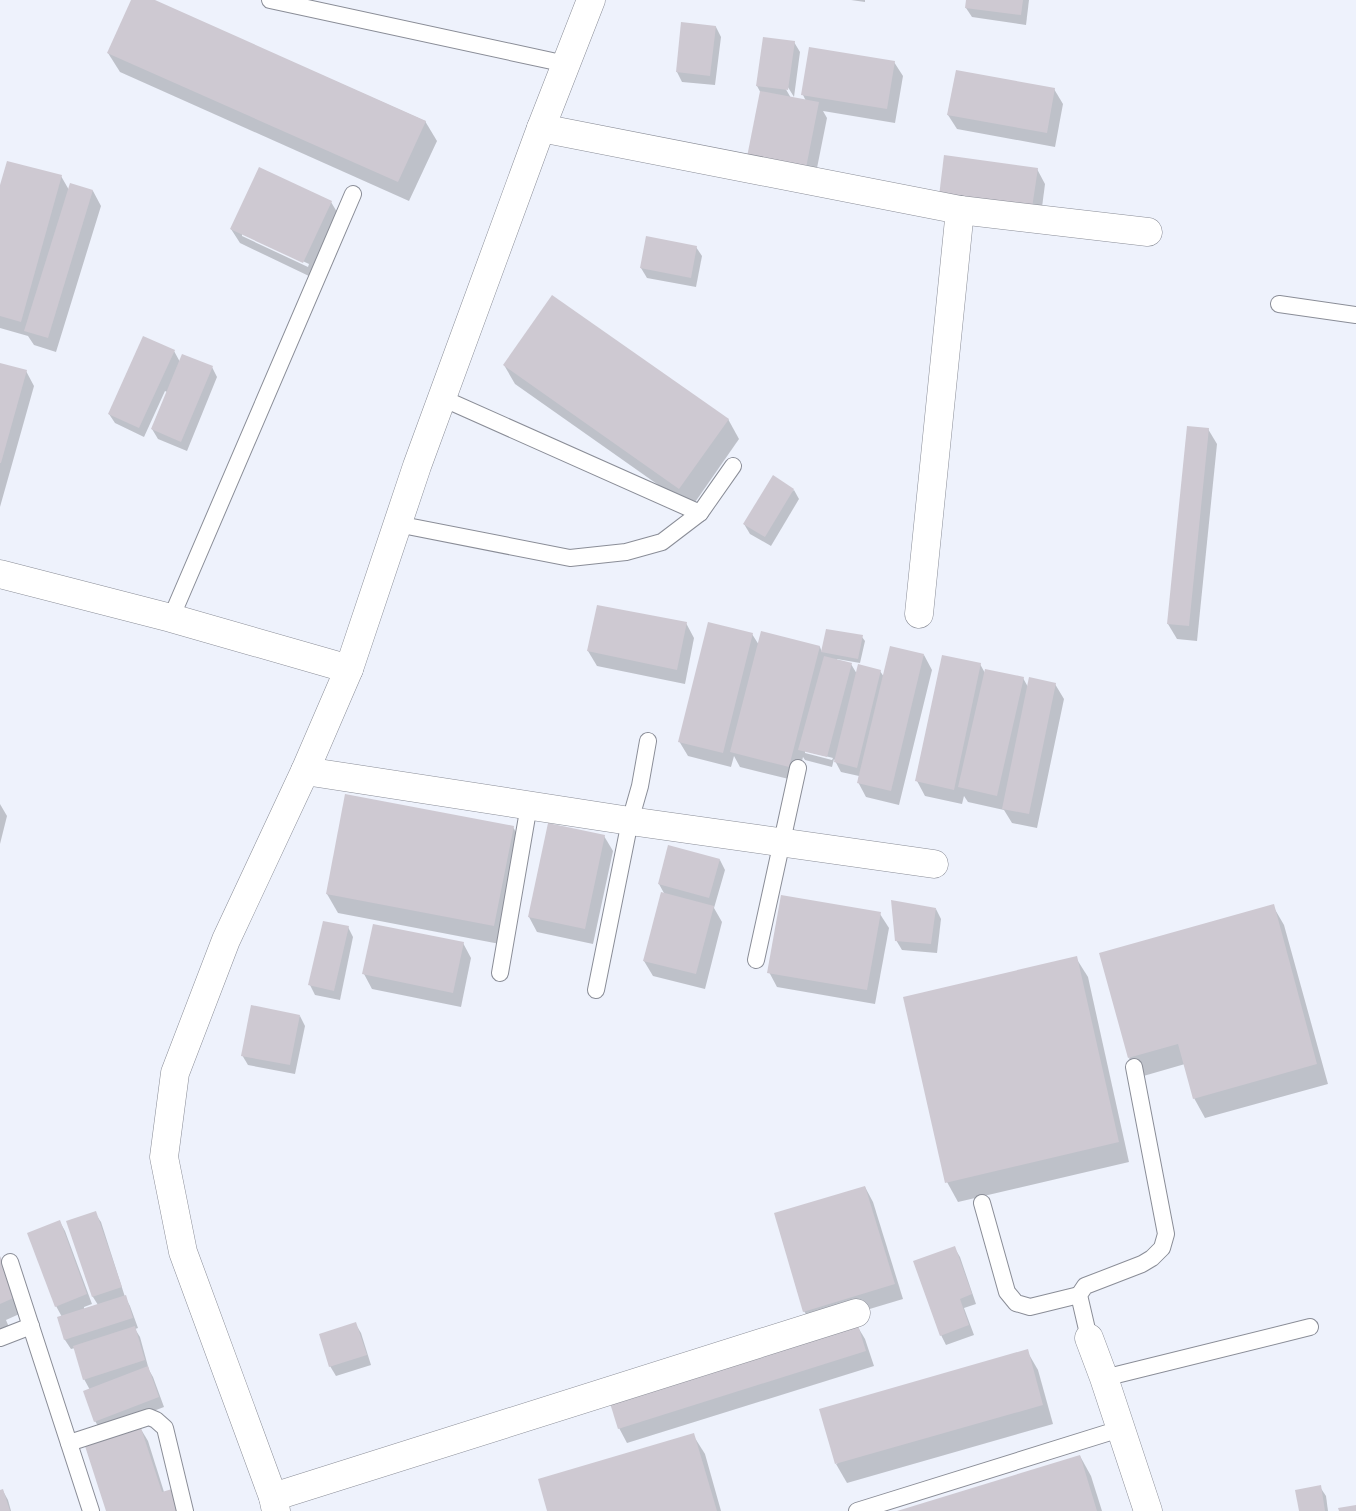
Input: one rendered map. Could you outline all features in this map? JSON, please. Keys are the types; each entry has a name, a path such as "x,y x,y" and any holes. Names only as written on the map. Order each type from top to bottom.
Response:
{"street":[{"path":"590,0 442,398 397,524 349,669 305,771 226,940 175,1073 164,1157 183,1252 275,1504 856,1313"},
{"path":"541,128 960,210 1148,232"},
{"path":"920,614 960,210"},
{"path":"0,574 171,618 349,669"},
{"path":"305,771 630,821 934,864"},
{"path":"1089,1338 1148,1511"}],"lane":[{"path":"270,0 566,64"},
{"path":"171,618 353,194"},
{"path":"1279,304 1356,316"},
{"path":"442,398 700,512"},
{"path":"397,524 570,558 626,552 662,542 700,512 733,466"},
{"path":"596,990 648,741"},
{"path":"756,960 798,768"},
{"path":"500,972 529,805"},
{"path":"1089,1338 1079,1296 1085,1286 1142,1264 1152,1258 1162,1248 1166,1234 1134,1067"},
{"path":"982,1203 1007,1292 1016,1303 1030,1307 1079,1296"},
{"path":"10,1262 92,1511"},
{"path":"0,1338 31,1326"},
{"path":"1104,1378 1310,1327"},
{"path":"69,1443 150,1417 156,1420 165,1428 184,1511"},
{"path":"857,1511 1120,1429"}],"building":[{"path":"131,0 155,0 426,121 398,182 107,53"},
{"path":"966,0 1023,0 1021,15 965,8"},
{"path":"681,22 716,26 710,76 676,72"},
{"path":"763,37 795,41 788,90 756,86"},
{"path":"809,47 895,61 887,109 801,95"},
{"path":"956,70 1055,88 1047,133 947,115"},
{"path":"760,91 819,102 805,173 746,162"},
{"path":"944,155 1038,168 1032,208 939,196"},
{"path":"7,161 62,175 21,322 0,316 0,185"},
{"path":"259,167 332,201 303,263 230,229"},
{"path":"70,183 93,190 48,338 24,331"},
{"path":"646,236 697,246 691,278 640,268"},
{"path":"552,295 729,419 679,489 503,365"},
{"path":"143,336 175,350 139,428 108,414"},
{"path":"182,354 213,366 181,442 151,429"},
{"path":"0,363 27,370 1,463 0,463"},
{"path":"1187,426 1209,428 1189,626 1167,624"},
{"path":"773,475 794,489 765,537 743,524"},
{"path":"597,605 687,622 677,670 587,651"},
{"path":"708,622 753,633 723,753 678,742"},
{"path":"826,629 863,635 858,659 821,652"},
{"path":"761,631 820,646 789,767 730,752"},
{"path":"890,646 924,654 891,791 857,783"},
{"path":"942,655 981,663 954,790 915,781"},
{"path":"824,656 852,663 827,757 798,750"},
{"path":"858,664 881,670 857,768 834,762"},
{"path":"985,669 1024,677 997,796 958,787"},
{"path":"1029,677 1056,683 1029,814 1002,809"},
{"path":"345,794 514,826 494,926 326,894"},
{"path":"548,823 605,835 585,929 528,917"},
{"path":"668,845 720,859 709,898 658,884"},
{"path":"661,892 714,906 696,974 643,961"},
{"path":"781,895 881,912 867,990 767,973"},
{"path":"891,900 936,908 931,944 895,941"},
{"path":"1274,904 1317,1064 1193,1099 1178,1044 1128,1058 1099,953"},
{"path":"323,921 349,926 334,991 308,985"},
{"path":"373,924 464,942 453,993 362,974"},
{"path":"1077,956 1119,1142 945,1183 903,997"},
{"path":"251,1005 300,1015 290,1065 241,1056"},
{"path":"865,1186 895,1284 803,1312 774,1213"},
{"path":"96,1211 122,1287 92,1297 66,1221"},
{"path":"60,1220 87,1294 55,1307 27,1233"},
{"path":"955,1246 972,1294 960,1299 969,1325 940,1336 913,1261"},
{"path":"0,1256 18,1296 0,1304"},
{"path":"126,1295 133,1318 64,1340 57,1317"},
{"path":"356,1322 367,1355 329,1367 319,1334"},
{"path":"857,1322 866,1351 618,1429 609,1400"},
{"path":"135,1326 145,1360 83,1380 73,1346"},
{"path":"1028,1349 1043,1405 835,1464 819,1409"},
{"path":"148,1366 159,1397 94,1422 83,1391"},
{"path":"140,1425 162,1492 172,1489 179,1511 106,1511 84,1443"},
{"path":"694,1433 717,1511 547,1511 538,1479"},
{"path":"1080,1455 1097,1511 897,1511"},
{"path":"1321,1485 1325,1511 1299,1511 1295,1490"},
{"path":"3,1489 10,1511 0,1511 0,1490"},
{"path":"1356,1505 1356,1511 1339,1511 1338,1508"}]}
